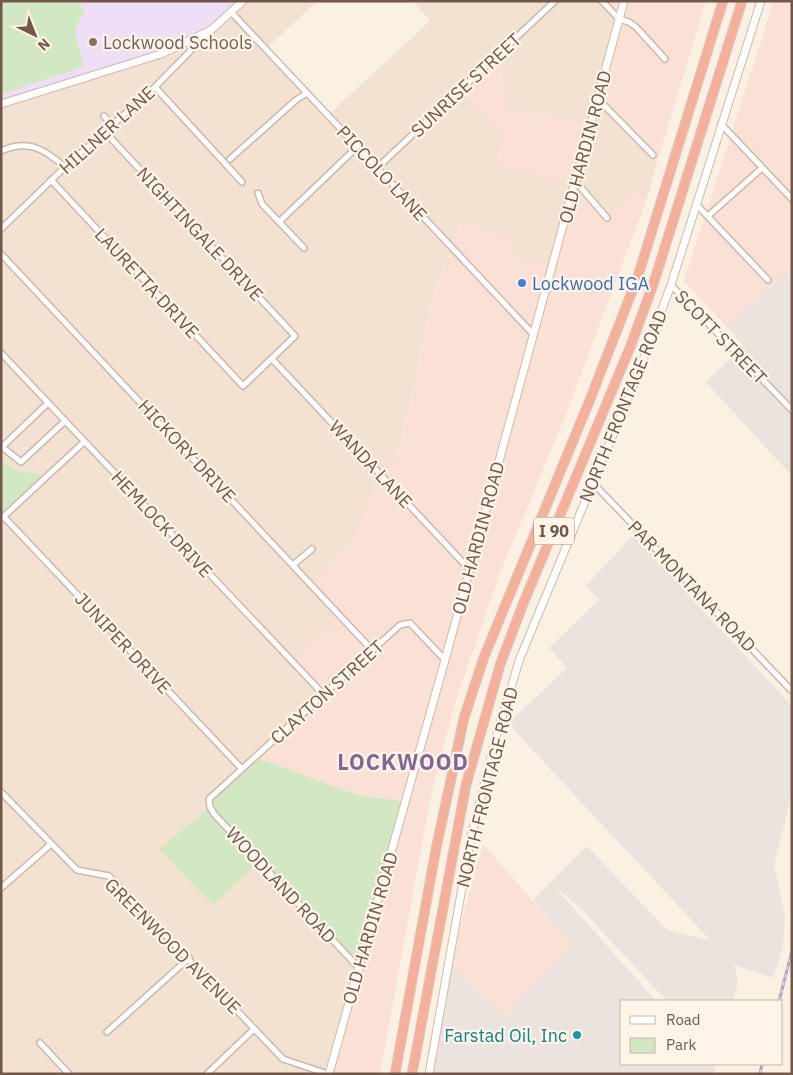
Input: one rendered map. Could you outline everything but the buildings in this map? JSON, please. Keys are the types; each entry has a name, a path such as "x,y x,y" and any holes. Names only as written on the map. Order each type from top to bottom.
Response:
{"highway":[{"name":"I 90","path":"395,1074 438,840 464,718 490,640 638,276 723,1"},
{"name":"I 90","path":"412,1074 466,786 500,665 522,604 631,345 659,264 742,1"}],"street":[{"path":"1,104 161,54 211,30 243,1"},
{"name":"SUNRISE STREET","path":"377,168 556,1"},
{"path":"602,1 619,20 629,22 636,27 665,59"},
{"name":"OLD HARDIN ROAD","path":"329,1074 470,570 624,1"},
{"name":"NORTH FRONTAGE ROAD","path":"429,1074 471,837 496,737 520,658 634,384 672,285 761,1"},
{"name":"PICCOLO LANE","path":"231,12 533,334"},
{"name":"HILLNER LANE","path":"1,229 65,167 155,87 211,30"},
{"path":"155,87 242,182"},
{"path":"230,159 296,100 307,93"},
{"path":"598,100 653,155"},
{"path":"104,116 112,125"},
{"path":"721,124 792,199"},
{"name":"NIGHTINGALE DRIVE","path":"105,132 295,336 272,359"},
{"path":"1,151 9,148 34,146 48,153 65,167"},
{"path":"279,222 357,147"},
{"path":"708,216 762,168"},
{"name":"LAURETTA DRIVE","path":"52,180 243,386 272,359"},
{"path":"576,182 607,218"},
{"path":"258,193 262,204 304,248"},
{"path":"697,205 768,280"},
{"name":"HICKORY DRIVE","path":"1,254 372,650"},
{"name":"SCOTT STREET","path":"672,285 792,410"},
{"name":"HEMLOCK DRIVE","path":"1,353 324,695"},
{"name":"WANDA LANE","path":"272,359 470,570"},
{"path":"48,404 2,447 21,462 65,421"},
{"path":"3,518 84,442"},
{"name":"PAR MONTANA ROAD","path":"592,482 792,691"},
{"name":"JUNIPER DRIVE","path":"3,518 242,769"},
{"path":"293,565 312,549"},
{"name":"CLAYTON STREET","path":"209,799 400,625 410,623 445,660"},
{"name":"GREENWOOD AVENUE","path":"2,792 77,870 109,876 283,1059 329,1074"},
{"name":"WOODLAND ROAD","path":"209,799 210,807 214,814 359,968"},
{"path":"1,888 51,844"},
{"path":"107,1032 188,958"},
{"path":"207,1074 254,1028"},
{"path":"40,1043 69,1074"}],"shaded area":[{"name":"Lockwood Schools","path":"1,1 243,1 211,30 161,54 1,104"},
{"path":"243,1 317,1 266,49 328,115 430,21 413,1 602,1 619,19 598,99 657,162 646,201 636,190 607,218 576,182 591,126 505,106 461,90 503,138 575,187 552,267 508,254 513,239 461,223 431,303 397,459 381,475 352,544 310,583 341,616 324,695 209,799 258,861 359,968 329,1074 1,1074 1,519 47,476 16,470 1,460 1,104"},
{"path":"602,1 706,1 657,162 598,99 619,20"},
{"path":"774,1 792,1 792,268 727,327 684,281"},
{"path":"501,52 505,106 591,126 576,182 607,218 636,190 646,201 566,414 500,573 454,706 431,795 380,1074 329,1074 405,801 357,795 256,757 324,695 292,661 341,616 310,583 352,544 381,475 397,459 431,303 461,223 513,239 508,254 552,266 575,187 495,163 503,138 460,90"},
{"path":"792,268 792,476 706,382 744,346 727,327"},
{"path":"633,535 792,706 792,793 774,864 785,917 783,947 773,978 734,965 738,982 733,1000 666,1000 583,911 553,885 655,1000 620,1000 620,1065 712,1065 715,1068 714,1074 429,1074 450,962 503,1017 572,945 533,900 587,846 667,930 711,941 511,727 514,718 567,668 549,648 599,600 586,586"},
{"path":"483,844 572,945 503,1017 450,962"}],"green space":[{"path":"1,1 76,1 86,12 77,25 76,32 83,67 1,94"},
{"path":"1,460 16,470 48,476 1,519"},
{"path":"256,757 357,795 405,801 359,968 258,862 213,905 159,849 210,807 209,799"}],"railway":[{"path":"779,1000 792,951"},
{"path":"760,1074 762,1065"}],"place":[{"name":"Lockwood Schools","path":"93,42"},
{"name":"Lockwood IGA","path":"522,283"},
{"name":"Farstad Oil, Inc","path":"577,1035"}],"district":[{"name":"LOCKWOOD","path":"403,761"}]}
